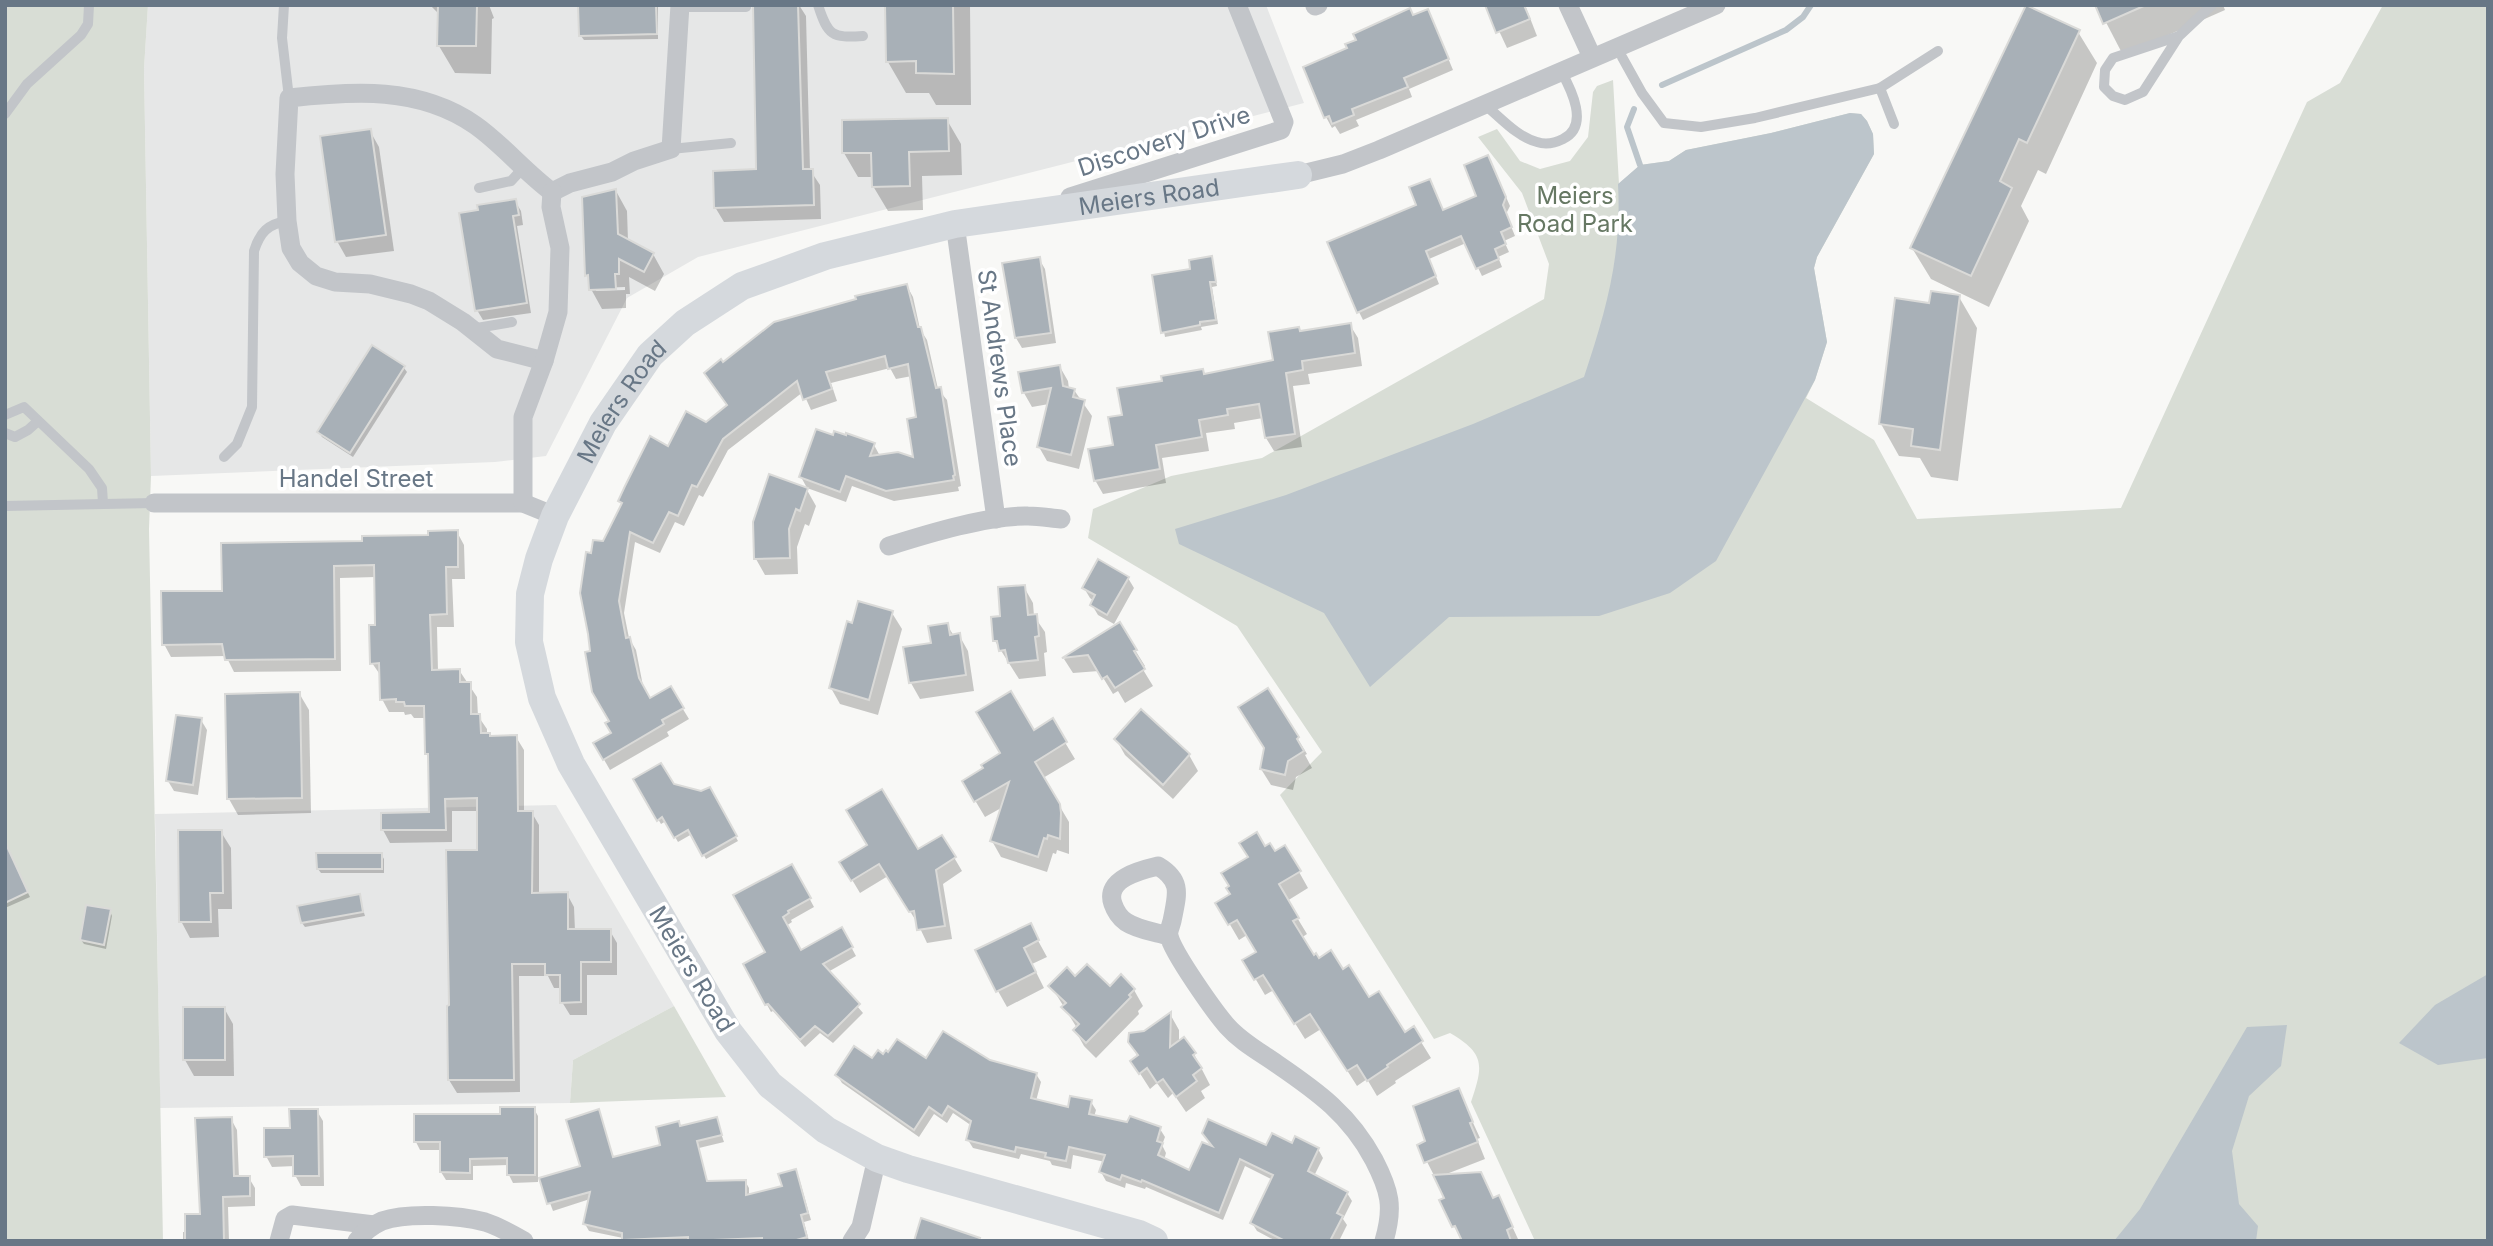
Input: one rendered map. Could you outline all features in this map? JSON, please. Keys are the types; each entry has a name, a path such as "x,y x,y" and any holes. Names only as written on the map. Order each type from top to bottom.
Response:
{"street":[{"name":"Discovery Drive","path":"1015,215 1281,130 1284,121 1237,5"},
{"path":"1568,5 1591,57"},
{"name":"Meiers Road","path":"1154,1241 1139,1234 877,1158 826,1130 770,1085 728,1031 571,764 542,698 529,642 530,594 539,559 555,516 603,423 650,355 685,324 742,286 825,256 956,224 1298,175 1343,164 1716,5"},
{"path":"552,192 570,183 612,172 634,161 671,149 680,6"},
{"path":"544,361 497,349 447,311 411,294 370,284 335,282 316,276 300,263 291,248 287,221 285,174 289,98 345,92 404,94 440,106 475,125 552,192"},
{"path":"523,503 523,417 544,361 558,312 560,248 551,207 552,192"},
{"name":"St Andrews Place","path":"956,224 996,519"},
{"name":"Handel Street","path":"154,503 523,503 555,516"},
{"path":"889,546 925,534 996,519 1026,516 1061,519"},
{"path":"1169,936 1227,1026 1248,1045 1327,1098 1367,1146 1388,1194 1391,1217 1384,1241"},
{"path":"852,1241 861,1227 877,1158"},
{"path":"279,1241 285,1219 292,1215 374,1226"},
{"path":"357,1241 383,1220 401,1217 460,1218 486,1222 524,1241"}],"lane":[{"path":"5,114 27,84 81,35 88,24 89,5"},
{"path":"284,5 282,38 289,98"},
{"path":"818,5 825,27 840,38 863,36"},
{"path":"2179,36 2113,58 2105,71 2104,87 2113,96 2125,100 2143,92 2179,36 2212,5"},
{"path":"680,6 746,7"},
{"path":"1622,57 1642,93 1664,123 1701,127 1755,118 1880,88 1938,51"},
{"path":"1484,104 1520,134 1536,142 1552,144 1563,139 1575,128 1573,94 1561,71"},
{"path":"1880,88 1894,124"},
{"path":"671,149 731,143"},
{"path":"479,188 511,181 523,168"},
{"path":"224,457 237,444 252,407 254,251 259,235 272,223 287,221"},
{"path":"471,329 512,321"},
{"path":"5,415 24,407 89,469 102,488 103,503"},
{"path":"5,433 15,437 38,421"},
{"path":"5,506 154,503"}],"shaded area":[{"path":"148,5 1266,5 1304,103 698,257 627,298 546,456 495,462 151,476 144,69"},
{"path":"1850,113 1861,114 1867,121 1873,134 1874,154 1817,257 1814,268 1827,342 1815,380 1716,561 1670,593 1599,616 1449,617 1370,687 1324,613 1179,544 1175,529 1286,495 1473,424 1584,377 1611,282 1619,210 1618,184 1640,165 1669,161 1686,150 1771,133"},
{"path":"556,805 674,1006 573,1060 570,1103 160,1108 155,814"},
{"path":"2488,974 2488,1058 2438,1065 2399,1043 2435,1005"},
{"path":"2287,1025 2281,1066 2249,1096 2232,1151 2239,1204 2258,1226 2256,1241 2114,1241 2140,1209 2247,1027"}],"green space":[{"path":"5,5 148,5 144,69 151,476 149,529 163,1241 5,1241"},
{"name":"Meiers Road Park","path":"2383,5 2488,5 2488,1241 1535,1241 1471,1102 1479,1070 1476,1055 1450,1033 1434,1039 1280,795 1322,752 1237,626 1088,538 1093,509 1171,476 1262,458 1544,299 1549,264 1522,193 1478,137 1497,129 1520,161 1540,169 1570,161 1588,137 1593,92 1597,86 1613,80 1619,184 1640,165 1669,161 1686,150 1771,133 1850,113 1861,114 1867,121 1873,134 1874,154 1817,257 1814,268 1827,342 1815,380 1806,398 1874,440 1917,519 2121,508 2307,102 2340,83"},
{"path":"674,1006 726,1097 570,1103 573,1060"}],"building":[{"path":"438,5 477,5 476,46 437,46"},
{"path":"578,5 656,5 657,34 579,36"},
{"path":"753,5 798,5 803,169 813,169 814,205 714,208 713,171 756,169"},
{"path":"885,5 953,5 954,74 916,73 916,61 886,62"},
{"path":"1485,5 1524,5 1530,19 1496,33"},
{"path":"2026,5 2080,30 2027,143 2019,139 2000,181 2012,188 1971,276 1910,248"},
{"path":"2095,5 2146,5 2103,24"},
{"path":"1410,8 1413,15 1428,9 1449,59 1404,78 1408,87 1352,109 1354,115 1332,124 1329,116 1324,118 1303,67 1347,48 1345,44 1356,40 1353,34"},
{"path":"948,118 949,151 909,152 910,186 872,187 871,153 842,153 842,120"},
{"path":"371,129 386,235 335,242 320,136"},
{"path":"1488,155 1506,197 1503,205 1512,227 1501,232 1506,244 1495,249 1499,259 1476,269 1461,236 1426,251 1436,276 1357,313 1327,242 1416,205 1409,187 1430,179 1443,210 1476,196 1464,165"},
{"path":"616,189 618,234 654,253 644,272 619,259 619,274 615,274 616,289 589,290 588,275 585,276 582,197"},
{"path":"516,199 519,215 513,216 527,303 475,311 459,213 478,210 477,205"},
{"path":"1212,256 1216,282 1210,282 1216,320 1161,333 1152,275 1190,269 1189,260"},
{"path":"1040,257 1051,333 1015,338 1002,263"},
{"path":"907,284 936,388 941,387 954,480 886,491 846,476 840,492 799,477 816,429 833,435 834,431 846,433 875,443 870,456 898,452 913,457 907,419 916,417 908,364 888,369 885,356 826,372 832,389 803,400 797,381 723,439 697,487 692,485 678,516 669,512 653,543 630,532 619,601 626,638 630,637 639,678 650,698 671,686 684,708 662,720 664,724 603,760 593,743 611,733 605,723 609,721 592,692 585,652 590,651 588,634 580,593 586,552 591,553 593,540 603,541 622,503 618,501 650,436 668,446 686,411 706,422 727,405 704,373 721,359 723,362 774,322 856,299 855,296"},
{"path":"1931,291 1960,295 1940,450 1911,446 1913,429 1879,424 1895,298 1929,303"},
{"path":"1351,323 1355,353 1302,361 1303,370 1286,373 1295,434 1265,438 1259,404 1227,409 1228,415 1199,420 1202,437 1156,445 1160,469 1094,481 1088,449 1113,445 1108,417 1122,415 1117,388 1162,381 1161,376 1203,369 1204,374 1273,360 1268,332 1299,327 1300,331"},
{"path":"372,345 405,366 350,453 317,432"},
{"path":"1060,365 1063,386 1075,389 1073,397 1085,400 1071,455 1037,447 1051,388 1022,393 1018,372"},
{"path":"769,474 808,488 800,511 796,509 789,529 790,558 754,559 753,522"},
{"path":"458,530 458,567 446,567 447,614 430,615 432,670 460,669 460,682 471,682 471,714 480,714 481,733 490,733 490,736 517,735 518,811 533,811 532,893 568,892 568,929 611,929 611,962 581,962 581,1002 560,1003 560,975 545,975 545,964 512,964 514,1080 448,1080 446,850 477,850 477,798 445,799 446,830 381,830 381,813 429,812 428,754 425,754 424,706 405,706 404,702 396,702 396,699 380,700 379,663 370,664 369,625 375,625 374,565 334,566 335,659 225,660 222,644 162,645 161,591 222,591 221,543 362,541 362,536 428,535 428,531"},
{"path":"1098,559 1129,577 1107,615 1090,605 1095,595 1082,588"},
{"path":"1025,585 1028,615 1037,614 1039,636 1035,637 1038,660 1008,663 1005,650 999,651 997,641 993,641 991,617 1000,616 998,587"},
{"path":"858,601 893,611 869,700 829,688 847,621 852,623"},
{"path":"1120,622 1145,669 1115,688 1107,676 1102,679 1088,655 1062,658"},
{"path":"948,623 950,635 960,633 966,675 909,683 903,647 931,643 928,626"},
{"path":"1268,688 1299,737 1297,739 1304,751 1288,761 1285,775 1260,769 1264,748 1238,707"},
{"path":"1011,691 1034,730 1053,718 1067,742 1035,762 1060,804 1061,813 1060,839 1048,835 1047,839 1044,838 1038,857 990,841 1009,782 974,802 962,781 1000,753 976,712"},
{"path":"300,692 302,798 227,799 225,694"},
{"path":"1141,709 1190,754 1163,785 1114,739"},
{"path":"176,715 202,718 193,785 166,781"},
{"path":"661,763 674,784 701,791 710,787 737,836 702,856 688,830 674,838 662,817 657,821 633,779"},
{"path":"882,789 918,849 942,835 956,857 936,870 945,926 917,930 914,911 909,912 879,864 851,881 839,862 867,845 846,810"},
{"path":"178,830 222,830 223,893 210,893 211,922 179,922"},
{"path":"1257,832 1265,846 1270,843 1275,851 1285,845 1301,871 1279,884 1299,918 1293,921 1314,955 1316,953 1319,958 1331,950 1343,969 1349,965 1369,997 1379,991 1405,1032 1414,1026 1423,1041 1367,1081 1357,1065 1347,1071 1310,1014 1294,1024 1263,975 1254,980 1242,960 1256,952 1237,920 1228,925 1215,903 1230,894 1226,888 1229,886 1221,873 1248,857 1239,843"},
{"path":"5,842 28,892 5,903"},
{"path":"316,853 382,853 382,869 317,869"},
{"path":"792,864 811,898 788,911 783,917 801,950 842,927 853,947 823,964 860,1004 828,1036 815,1026 800,1040 768,1004 765,1005 743,964 765,952 733,895"},
{"path":"360,894 363,912 301,923 297,906"},
{"path":"86,905 111,909 104,945 80,940"},
{"path":"1031,923 1039,940 1024,948 1036,972 996,992 975,950"},
{"path":"1087,964 1110,986 1121,974 1135,989 1129,995 1131,997 1086,1043 1073,1030 1079,1024 1061,1007 1066,1003 1048,986 1067,967 1075,976"},
{"path":"183,1007 225,1007 225,1060 183,1060"},
{"path":"1171,1012 1170,1047 1184,1037 1196,1053 1193,1055 1202,1068 1193,1075 1197,1081 1176,1097 1163,1079 1157,1083 1147,1068 1139,1074 1130,1061 1138,1055 1128,1042 1129,1033 1144,1031"},
{"path":"943,1031 990,1060 1037,1073 1031,1098 1068,1107 1070,1096 1092,1100 1089,1114 1127,1122 1130,1116 1161,1127 1157,1141 1163,1143 1158,1155 1189,1170 1202,1142 1212,1146 1202,1133 1208,1119 1266,1145 1272,1133 1292,1143 1295,1136 1319,1148 1308,1171 1348,1192 1337,1213 1343,1216 1330,1241 1285,1241 1250,1223 1273,1175 1240,1159 1219,1213 1142,1180 1141,1182 1122,1175 1120,1180 1099,1172 1105,1155 1069,1147 1066,1161 1045,1157 1046,1153 1016,1147 1015,1152 966,1140 971,1121 948,1106 942,1116 929,1107 914,1130 835,1075 854,1046 872,1058 878,1050 883,1054 886,1050 888,1052 897,1039 926,1058"},
{"path":"1459,1088 1478,1142 1424,1163 1417,1145 1425,1141 1413,1106"},
{"path":"500,1107 535,1107 535,1175 507,1175 507,1158 470,1159 470,1173 440,1172 440,1142 414,1142 414,1114 500,1114"},
{"path":"289,1109 318,1109 319,1176 293,1176 293,1156 264,1157 264,1128 290,1128"},
{"path":"599,1109 613,1157 660,1145 656,1127 679,1121 680,1126 717,1117 722,1135 697,1141 707,1181 746,1180 746,1195 782,1186 778,1174 796,1169 808,1213 801,1215 807,1237 793,1241 762,1241 762,1238 688,1241 688,1237 622,1240 622,1233 583,1224 590,1192 547,1204 539,1178 580,1166 566,1120"},
{"path":"232,1117 234,1176 250,1176 250,1196 223,1197 224,1241 185,1241 185,1214 200,1214 195,1118"},
{"path":"1481,1172 1493,1198 1499,1195 1513,1227 1507,1230 1511,1241 1462,1241 1439,1200 1444,1198 1433,1175"},
{"path":"921,1218 980,1238 979,1241 914,1241"}],"waterway":[{"path":"1662,85 1786,30 1803,17 1811,5"},
{"path":"1634,109 1627,127 1640,165"}]}
